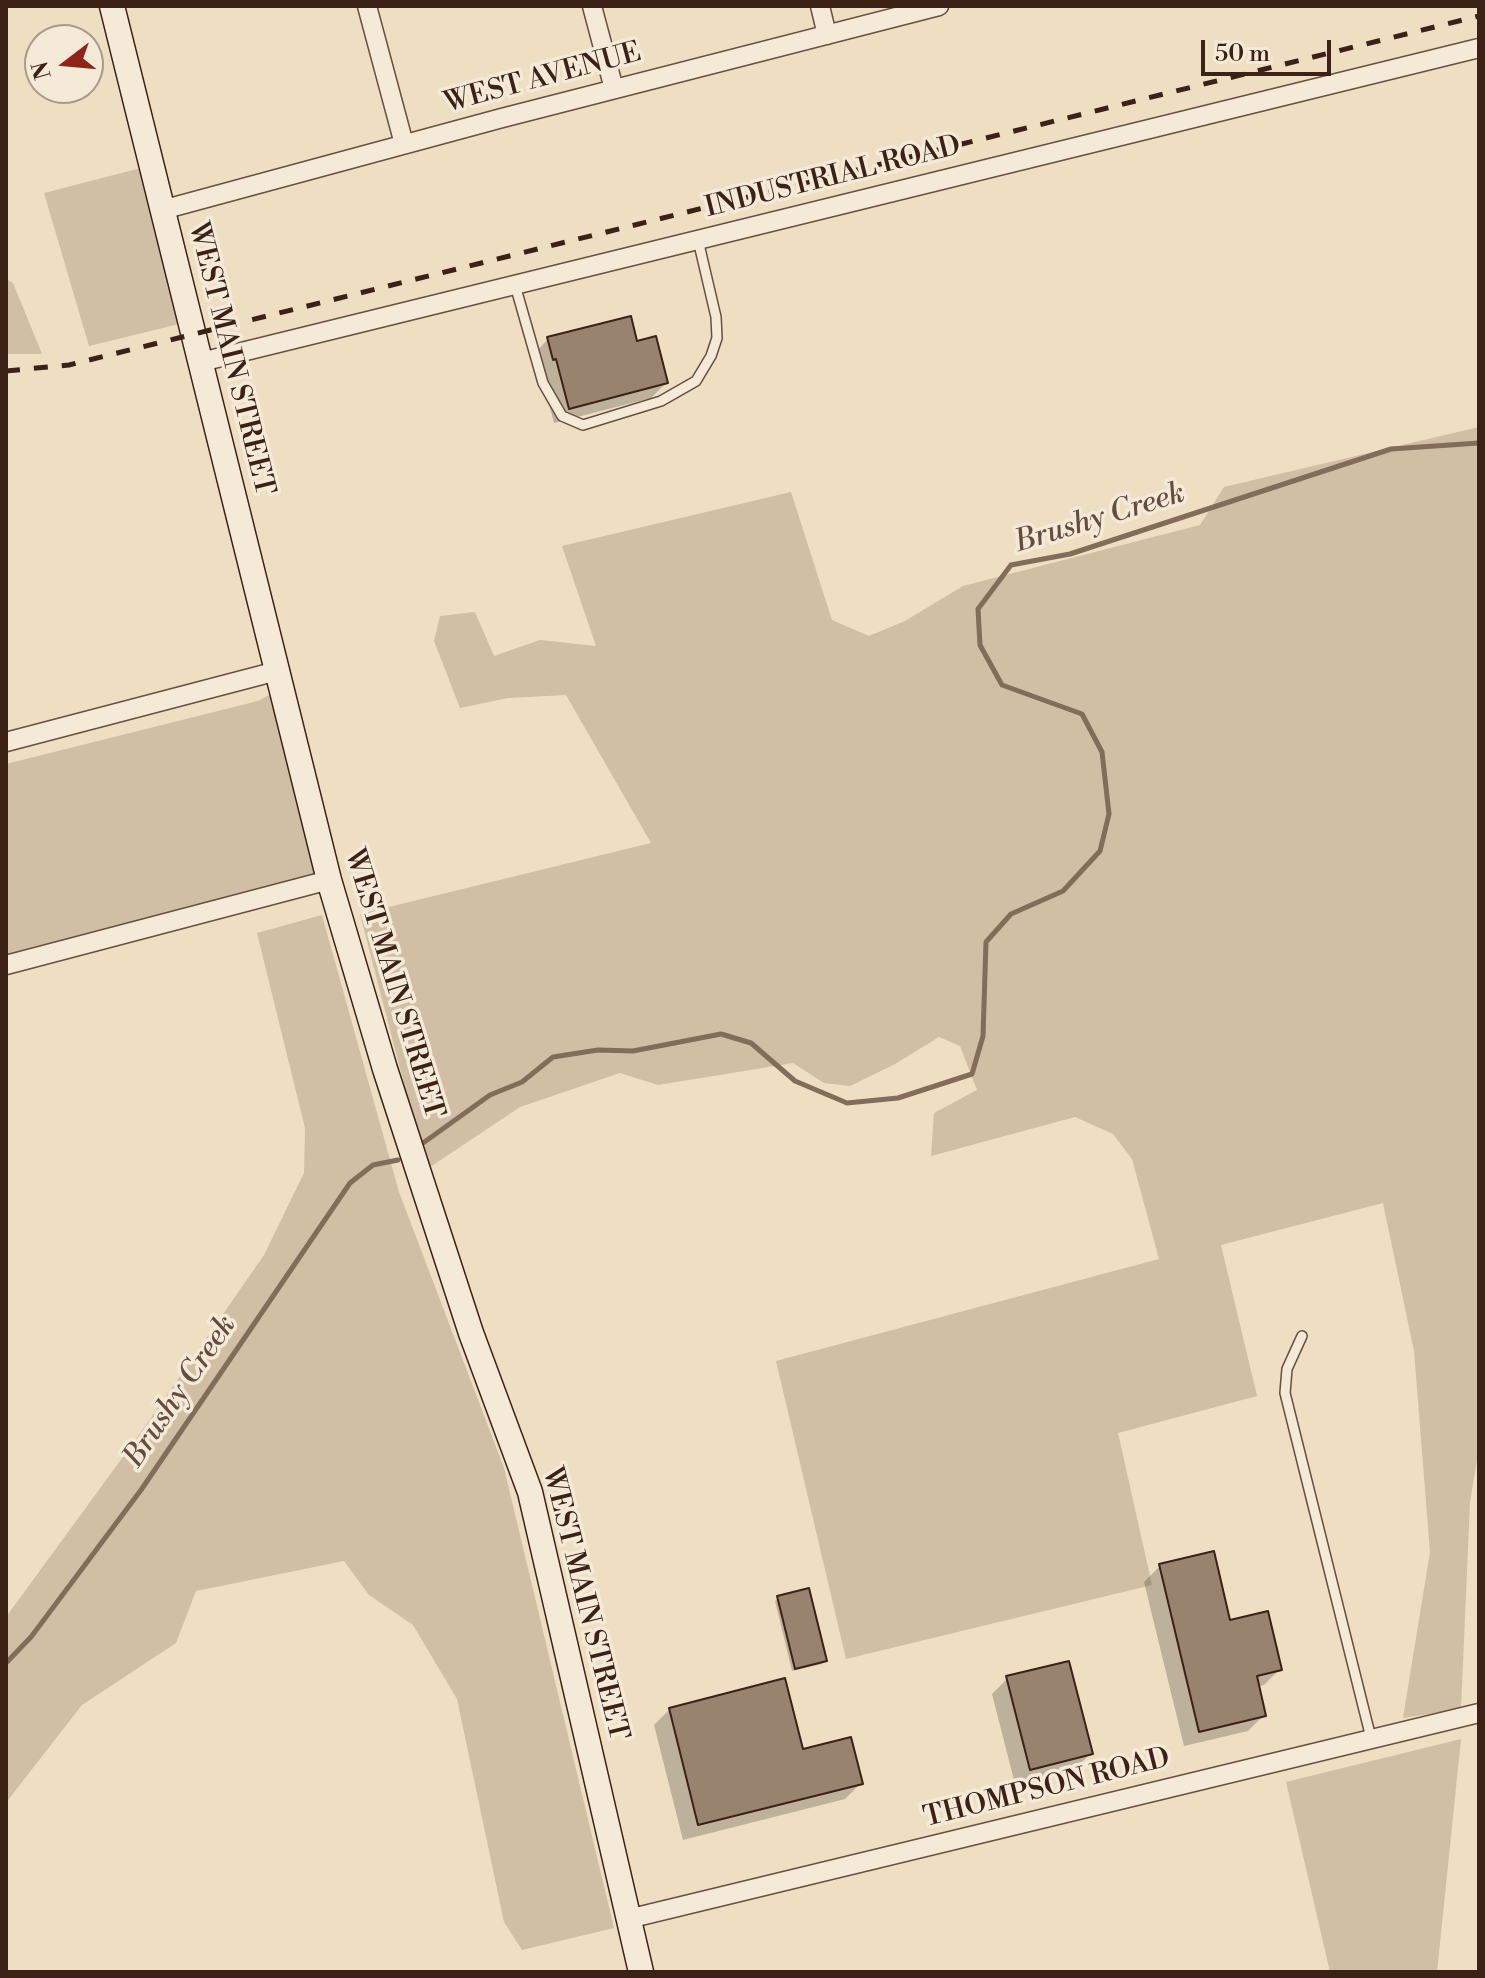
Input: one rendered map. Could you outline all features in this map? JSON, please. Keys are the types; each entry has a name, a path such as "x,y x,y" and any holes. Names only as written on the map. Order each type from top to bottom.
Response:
{"main road":[{"name":"WEST MAIN STREET","path":"112,6 329,880 385,1069 471,1333 530,1492 641,1972"}],"street":[{"path":"367,6 404,144"},
{"path":"592,6 614,89"},
{"path":"820,6 827,35"},
{"name":"WEST AVENUE","path":"162,210 939,6"},
{"name":"INDUSTRIAL ROAD","path":"201,362 1479,48"},
{"path":"6,742 277,671"},
{"path":"6,965 329,880"},
{"name":"THOMPSON ROAD","path":"628,1919 1479,1713"}],"lane":[{"path":"515,285 543,383 562,416 583,425 661,401 696,381 711,356 717,338 716,317 698,240"},
{"path":"1302,1336 1287,1369 1285,1393 1371,1738"}],"shaded area":[{"path":"141,168 179,324 89,346 44,193"},
{"path":"6,279 13,283 42,354 6,354"},
{"path":"1479,427 1479,1448 1470,1502 1461,1709 1403,1718 1430,1552 1414,1351 1383,1203 1221,1245 1257,1396 1118,1433 1152,1585 846,1659 776,1361 1159,1259 1132,1159 1113,1134 1075,1117 931,1156 934,1113 977,1090 960,1046 939,1037 895,1064 850,1086 824,1083 793,1063 658,1085 620,1073 520,1107 430,1167 410,1107 360,914 651,843 566,695 508,698 460,708 434,641 440,616 475,612 494,656 540,640 596,646 562,546 791,492 832,620 869,636 905,621 963,586 1200,525 1224,487"},
{"path":"271,694 316,870 307,887 6,963 6,764 258,701"},
{"path":"322,915 399,1192 504,1468 614,1928 522,1950 504,1922 457,1699 413,1625 369,1595 344,1561 196,1591 176,1643 82,1705 8,1800 6,1816 6,1617 139,1435 264,1255 304,1173 305,1128 257,933"},
{"path":"1461,1739 1437,1972 1330,1972 1286,1782"}],"building":[{"path":"631,316 637,341 656,336 668,383 569,409 547,337"},
{"path":"1214,1551 1230,1620 1268,1611 1282,1670 1257,1676 1266,1716 1199,1732 1159,1564"},
{"path":"809,1588 827,1661 795,1669 777,1596"},
{"path":"1069,1661 1093,1754 1030,1770 1006,1676"},
{"path":"785,1678 803,1749 851,1737 863,1784 698,1825 669,1708"}],"waterway":[{"name":"Brushy Creek","path":"423,1143 490,1095 522,1082 553,1057 598,1050 633,1051 721,1034 751,1043 795,1081 847,1103 898,1098 972,1074 983,1036 986,942 1011,914 1063,891 1100,851 1109,814 1102,752 1082,714 1002,685 980,645 978,609 1011,565 1070,554 1391,449 1479,443"},
{"name":"Brushy Creek","path":"6,1663 31,1637 141,1490 350,1183 373,1165 398,1160"}],"railway":[{"path":"6,371 69,365 1479,16"}]}
